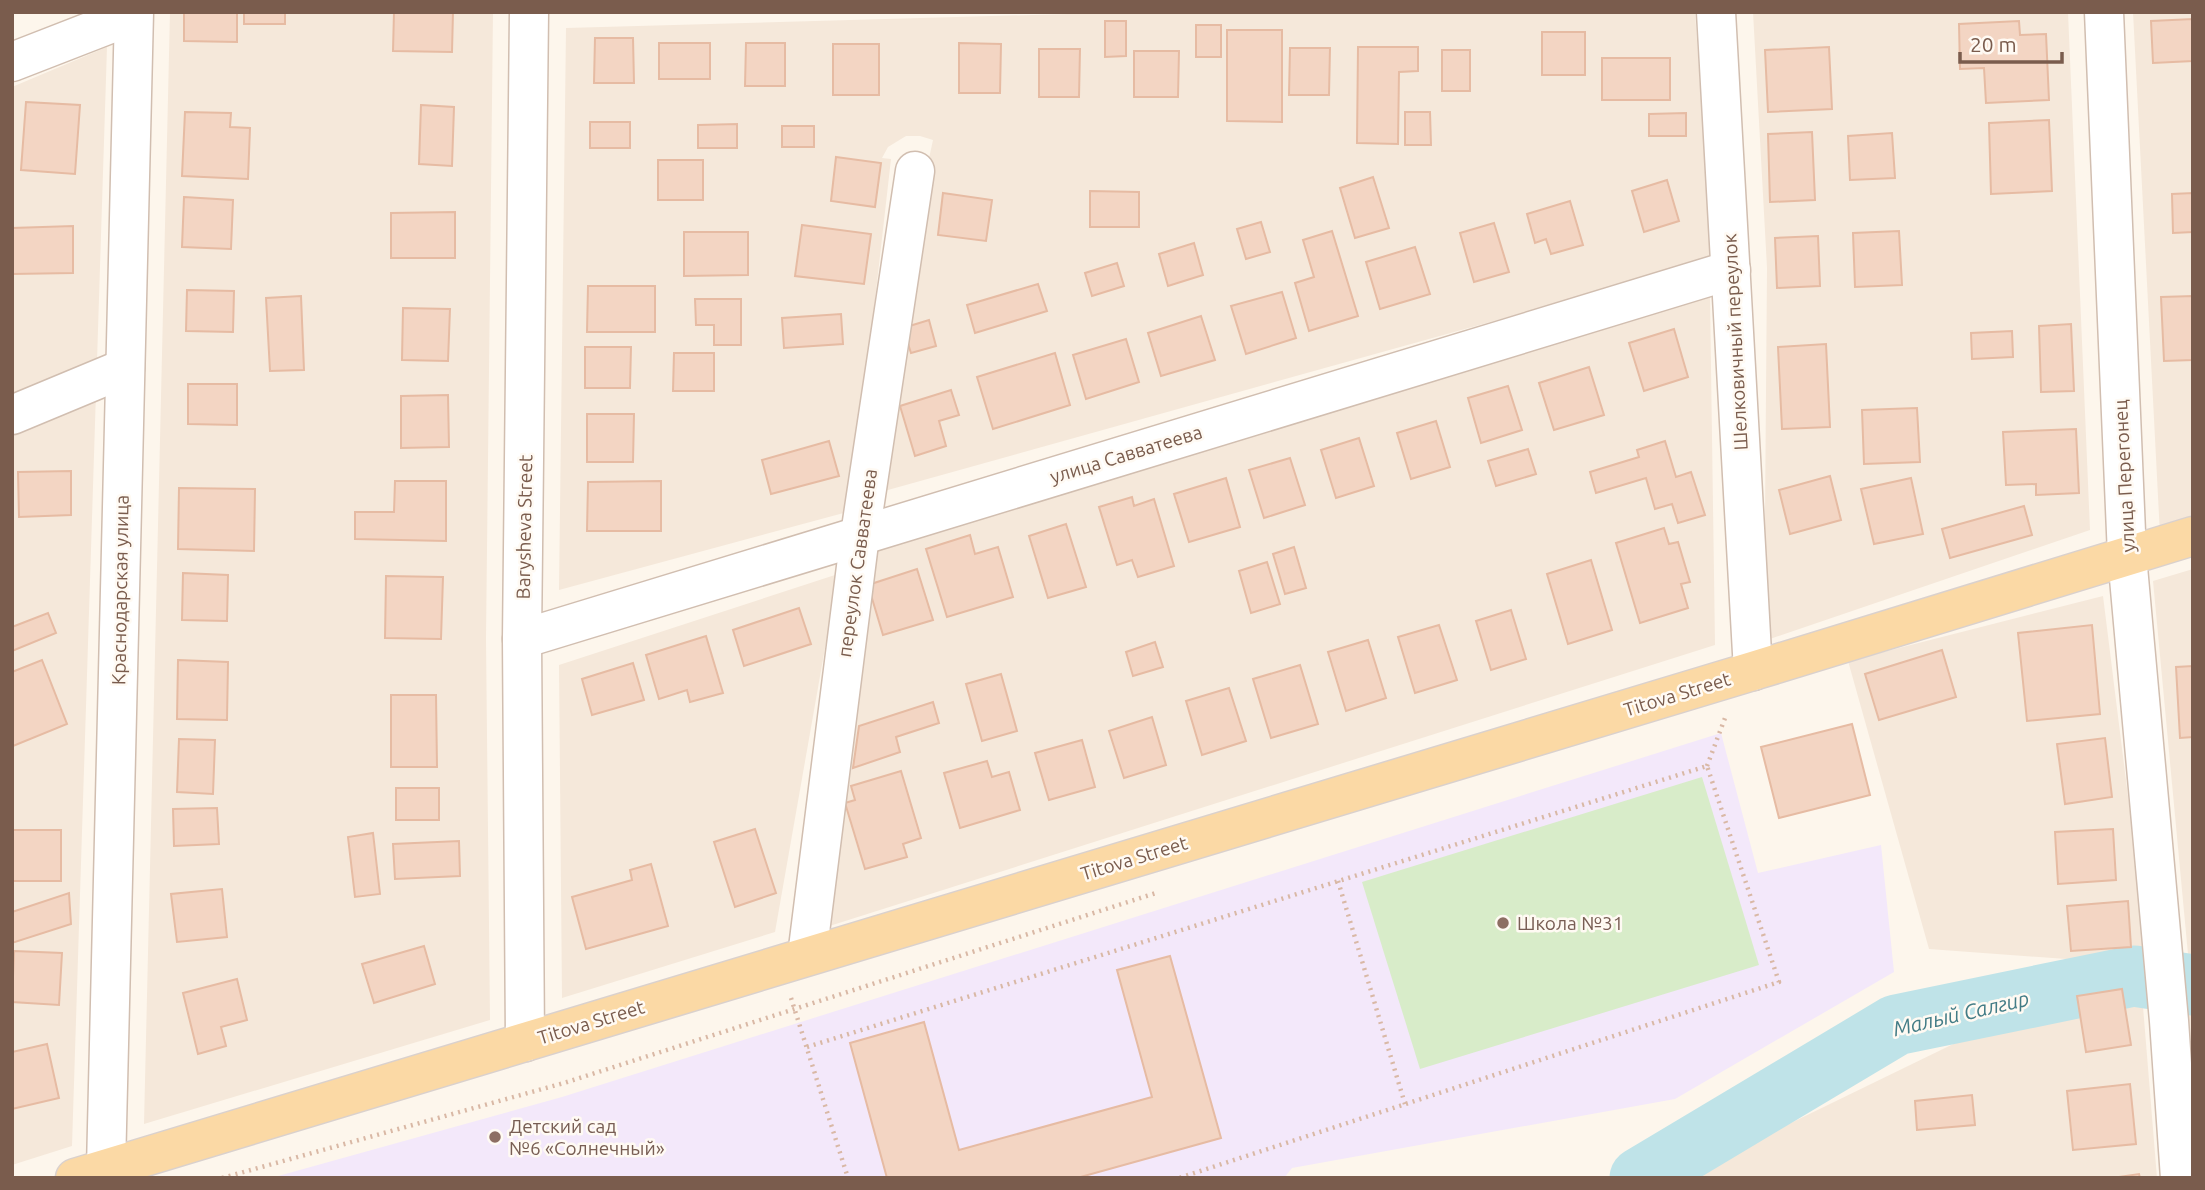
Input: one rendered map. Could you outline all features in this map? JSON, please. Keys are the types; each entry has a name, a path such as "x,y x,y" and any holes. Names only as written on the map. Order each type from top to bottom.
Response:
{"main road":[{"name":"Titova Street","path":"91,1173 2193,536"}],"street":[{"name":"Barysheva Street","path":"525,1042 522,639 529,12"},
{"name":"Шелковичный переулок","path":"1716,12 1753,671"},
{"name":"улица Перегонец","path":"2104,12 2127,556 2169,1021 2180,1178"},
{"path":"12,62 134,14"},
{"name":"Краснодарская улица","path":"91,1173 125,368 134,14"},
{"name":"переулок Савватеева","path":"794,961 915,171"},
{"name":"улица Савватеева","path":"522,639 1731,270"},
{"path":"12,415 125,368"}],"path":[{"path":"807,1047 1707,766 1779,982 1179,1178"},
{"path":"1338,881 1405,1104"},
{"path":"222,1178 564,1083 1163,890"},
{"path":"794,961 795,1009 848,1178"}],"shaded area":[{"path":"170,12 493,12 486,639 490,1020 144,1124"},
{"path":"1137,12 1695,12 1712,260 870,495 933,140 906,136 888,147 882,158 891,159 851,511 559,590 566,28"},
{"path":"1753,12 2068,12 2090,530 1764,641 1767,268"},
{"path":"2133,12 2193,12 2193,524 2160,535"},
{"path":"107,47 72,1146 12,1165 12,87"},
{"path":"1710,297 1715,645 820,929 867,541"},
{"path":"2193,569 2193,954 2188,954 2153,581"},
{"path":"838,574 775,932 562,998 559,665"},
{"path":"2103,596 2149,965 1929,949 1848,661"},
{"name":"Школа №31","path":"1721,733 1758,873 1881,845 1894,972 1675,1099 1292,1168 1284,1178 271,1178 562,1097"},
{"path":"2176,965 2193,969 2193,1168"},
{"path":"2141,982 2157,1178 1678,1178 2056,994"}],"green space":[{"path":"1702,777 1759,965 1420,1069 1362,882"}],"building":[{"path":"184,12 237,12 237,42 184,41"},
{"path":"244,12 285,12 285,24 244,24"},
{"path":"394,12 453,12 452,52 393,51"},
{"path":"2193,19 2193,61 2153,63 2151,21"},
{"path":"1105,21 1126,21 1126,56 1105,57"},
{"path":"2019,21 2020,35 2046,34 2049,100 1986,103 1984,68 1960,69 1959,24"},
{"path":"1196,25 1221,25 1221,57 1196,57"},
{"path":"1227,30 1282,30 1282,122 1227,121"},
{"path":"1542,32 1585,32 1585,75 1542,75"},
{"path":"595,38 633,38 634,83 594,83"},
{"path":"659,43 710,43 710,79 659,79"},
{"path":"746,43 785,43 785,86 745,86"},
{"path":"959,43 1001,44 1000,93 959,93"},
{"path":"833,44 879,44 879,95 833,95"},
{"path":"1358,47 1418,47 1418,71 1399,72 1398,144 1357,143"},
{"path":"1829,47 1832,109 1768,112 1765,50"},
{"path":"1290,48 1330,48 1329,95 1289,95"},
{"path":"1039,49 1080,49 1079,97 1039,97"},
{"path":"1442,50 1470,50 1470,91 1442,91"},
{"path":"1134,51 1179,51 1178,97 1134,97"},
{"path":"1602,58 1670,58 1670,100 1602,100"},
{"path":"26,102 80,105 75,174 21,170"},
{"path":"421,105 454,107 452,166 419,164"},
{"path":"185,112 231,113 230,127 250,128 248,179 182,176"},
{"path":"1405,112 1430,112 1431,145 1405,145"},
{"path":"1686,113 1686,136 1649,136 1649,114"},
{"path":"2049,120 2052,191 1991,194 1989,123"},
{"path":"590,122 630,122 630,148 590,148"},
{"path":"737,124 737,148 698,148 698,125"},
{"path":"782,126 814,126 814,147 782,147"},
{"path":"1812,132 1815,200 1770,202 1768,134"},
{"path":"1892,133 1895,178 1850,180 1848,136"},
{"path":"836,157 881,163 875,207 831,201"},
{"path":"658,160 703,160 703,200 658,200"},
{"path":"1373,177 1389,228 1355,238 1340,188"},
{"path":"1667,180 1679,221 1644,232 1632,191"},
{"path":"1090,191 1139,192 1139,227 1090,227"},
{"path":"943,193 992,200 986,241 938,235"},
{"path":"2193,193 2193,232 2173,233 2172,194"},
{"path":"184,197 233,200 231,249 182,247"},
{"path":"1570,201 1583,245 1551,254 1546,239 1535,243 1527,214"},
{"path":"455,212 455,258 391,258 391,213"},
{"path":"1261,222 1270,252 1246,259 1237,229"},
{"path":"1494,223 1509,272 1474,282 1460,233"},
{"path":"802,225 871,234 864,284 795,276"},
{"path":"73,226 73,273 12,274 12,228"},
{"path":"1332,231 1358,316 1309,331 1295,283 1314,277 1303,240"},
{"path":"1899,231 1902,285 1855,287 1853,233"},
{"path":"684,232 748,232 748,275 684,276"},
{"path":"1818,236 1820,286 1777,288 1775,238"},
{"path":"1194,243 1203,275 1168,286 1159,254"},
{"path":"1415,247 1430,294 1380,309 1366,262"},
{"path":"1117,263 1124,286 1092,296 1085,273"},
{"path":"1038,284 1047,311 975,333 967,305"},
{"path":"588,286 655,286 655,332 587,332"},
{"path":"187,290 234,291 233,332 186,331"},
{"path":"1282,292 1296,338 1246,354 1231,306"},
{"path":"301,296 304,370 270,371 266,298"},
{"path":"2193,296 2193,360 2164,361 2161,297"},
{"path":"695,299 741,299 741,345 714,345 714,325 696,325"},
{"path":"403,308 450,309 448,361 402,360"},
{"path":"841,314 843,344 784,348 782,318"},
{"path":"1201,316 1215,360 1161,376 1148,333"},
{"path":"929,320 936,346 911,353 903,328"},
{"path":"2071,324 2074,391 2041,392 2039,326"},
{"path":"1674,329 1688,377 1644,391 1629,343"},
{"path":"2012,331 2013,357 1972,359 1971,333"},
{"path":"1126,339 1139,382 1086,399 1073,355"},
{"path":"1826,344 1830,427 1782,429 1778,347"},
{"path":"585,347 631,347 630,388 585,388"},
{"path":"674,353 714,353 714,391 673,391"},
{"path":"1055,353 1070,405 993,429 977,377"},
{"path":"1589,367 1604,415 1554,430 1539,383"},
{"path":"188,384 237,384 237,425 188,424"},
{"path":"1508,386 1522,430 1481,443 1468,398"},
{"path":"951,390 959,415 939,421 946,446 915,456 900,406"},
{"path":"448,395 449,447 401,448 401,396"},
{"path":"1917,408 1920,462 1864,464 1862,410"},
{"path":"587,414 634,414 633,462 587,462"},
{"path":"1436,421 1450,467 1411,479 1397,433"},
{"path":"2076,429 2079,493 2036,495 2036,484 2006,485 2003,432"},
{"path":"1359,438 1374,486 1336,498 1321,450"},
{"path":"829,441 839,476 771,494 762,460"},
{"path":"1665,441 1676,477 1691,472 1705,515 1678,523 1672,504 1655,509 1646,478 1596,493 1590,472 1639,457 1637,450"},
{"path":"1528,449 1536,474 1496,486 1488,461"},
{"path":"1290,458 1305,505 1264,518 1249,470"},
{"path":"71,471 71,515 19,517 18,472"},
{"path":"1830,476 1841,520 1790,534 1779,490"},
{"path":"1226,478 1240,527 1189,542 1174,494"},
{"path":"1911,478 1923,534 1874,544 1861,489"},
{"path":"395,481 446,481 446,541 355,539 355,512 394,512"},
{"path":"661,481 661,531 587,531 588,482"},
{"path":"179,488 255,489 254,551 178,549"},
{"path":"1132,497 1134,506 1154,499 1174,566 1138,577 1132,560 1117,565 1099,507"},
{"path":"2024,506 2032,535 1950,558 1942,529"},
{"path":"1066,524 1086,587 1048,598 1029,536"},
{"path":"1664,528 1669,544 1678,542 1690,582 1681,584 1688,608 1640,623 1616,543"},
{"path":"970,535 975,554 998,547 1013,597 947,617 926,549"},
{"path":"1294,547 1306,588 1285,594 1273,554"},
{"path":"1591,560 1612,630 1568,644 1547,574"},
{"path":"1267,562 1280,604 1251,613 1239,571"},
{"path":"917,569 933,620 883,635 868,585"},
{"path":"183,573 228,575 227,621 182,620"},
{"path":"386,576 443,577 441,639 385,638"},
{"path":"799,608 811,644 744,666 733,630"},
{"path":"1511,610 1526,659 1491,670 1476,621"},
{"path":"48,613 56,633 12,651 12,627"},
{"path":"1439,625 1457,680 1415,693 1398,637"},
{"path":"2092,625 2100,714 2027,721 2018,633"},
{"path":"706,636 723,693 690,702 687,690 659,699 646,655"},
{"path":"1368,640 1386,698 1346,711 1328,652"},
{"path":"1155,642 1163,667 1133,676 1126,652"},
{"path":"1942,650 1956,697 1879,720 1865,674"},
{"path":"42,660 67,724 13,746 12,672"},
{"path":"178,660 228,662 227,720 177,719"},
{"path":"633,663 644,700 592,715 582,679"},
{"path":"1300,665 1318,724 1271,738 1253,679"},
{"path":"2193,666 2193,737 2180,738 2176,667"},
{"path":"1001,674 1017,731 982,741 966,684"},
{"path":"1229,688 1246,741 1202,755 1186,701"},
{"path":"391,695 436,695 437,767 391,767"},
{"path":"933,702 939,723 896,737 900,752 853,768 859,726"},
{"path":"1152,717 1166,765 1124,778 1109,731"},
{"path":"1852,724 1870,795 1779,818 1761,747"},
{"path":"2105,738 2112,797 2065,804 2057,744"},
{"path":"179,739 215,740 213,794 177,792"},
{"path":"1082,740 1095,787 1049,800 1035,753"},
{"path":"987,761 992,777 1009,772 1020,810 960,828 944,773"},
{"path":"901,771 921,838 903,844 907,857 865,869 845,803 855,800 851,786"},
{"path":"396,788 439,788 439,820 396,820"},
{"path":"217,808 219,844 174,846 173,809"},
{"path":"755,829 776,893 735,907 714,842"},
{"path":"2113,829 2116,880 2058,884 2055,832"},
{"path":"12,830 61,830 61,881 12,881"},
{"path":"373,833 380,894 355,897 348,837"},
{"path":"459,841 460,876 395,879 393,844"},
{"path":"651,864 668,926 586,949 572,897 632,880 630,870"},
{"path":"222,889 227,937 177,942 171,894"},
{"path":"69,893 71,924 12,943 12,912"},
{"path":"2128,901 2131,947 2071,951 2067,906"},
{"path":"424,946 435,984 374,1003 362,964"},
{"path":"14,951 62,953 59,1005 12,1002"},
{"path":"1170,956 1221,1138 1077,1178 887,1178 850,1043 924,1022 959,1150 1152,1097 1117,970"},
{"path":"237,979 247,1020 221,1027 226,1046 198,1054 183,993"},
{"path":"2122,989 2131,1045 2086,1052 2077,996"},
{"path":"47,1044 59,1098 12,1109 12,1052"},
{"path":"2130,1084 2136,1144 2073,1150 2067,1091"},
{"path":"1972,1095 1975,1125 1917,1130 1915,1101"},
{"path":"2139,1174 2140,1178 2112,1178"}],"waterway":[{"name":"Малый Салгир","path":"1640,1178 1896,1025 2134,976 2193,985"}],"place":[{"name":"Школа №31","path":"1503,923"},
{"name":"Детский сад №6 «Солнечный»","path":"495,1137"}]}
